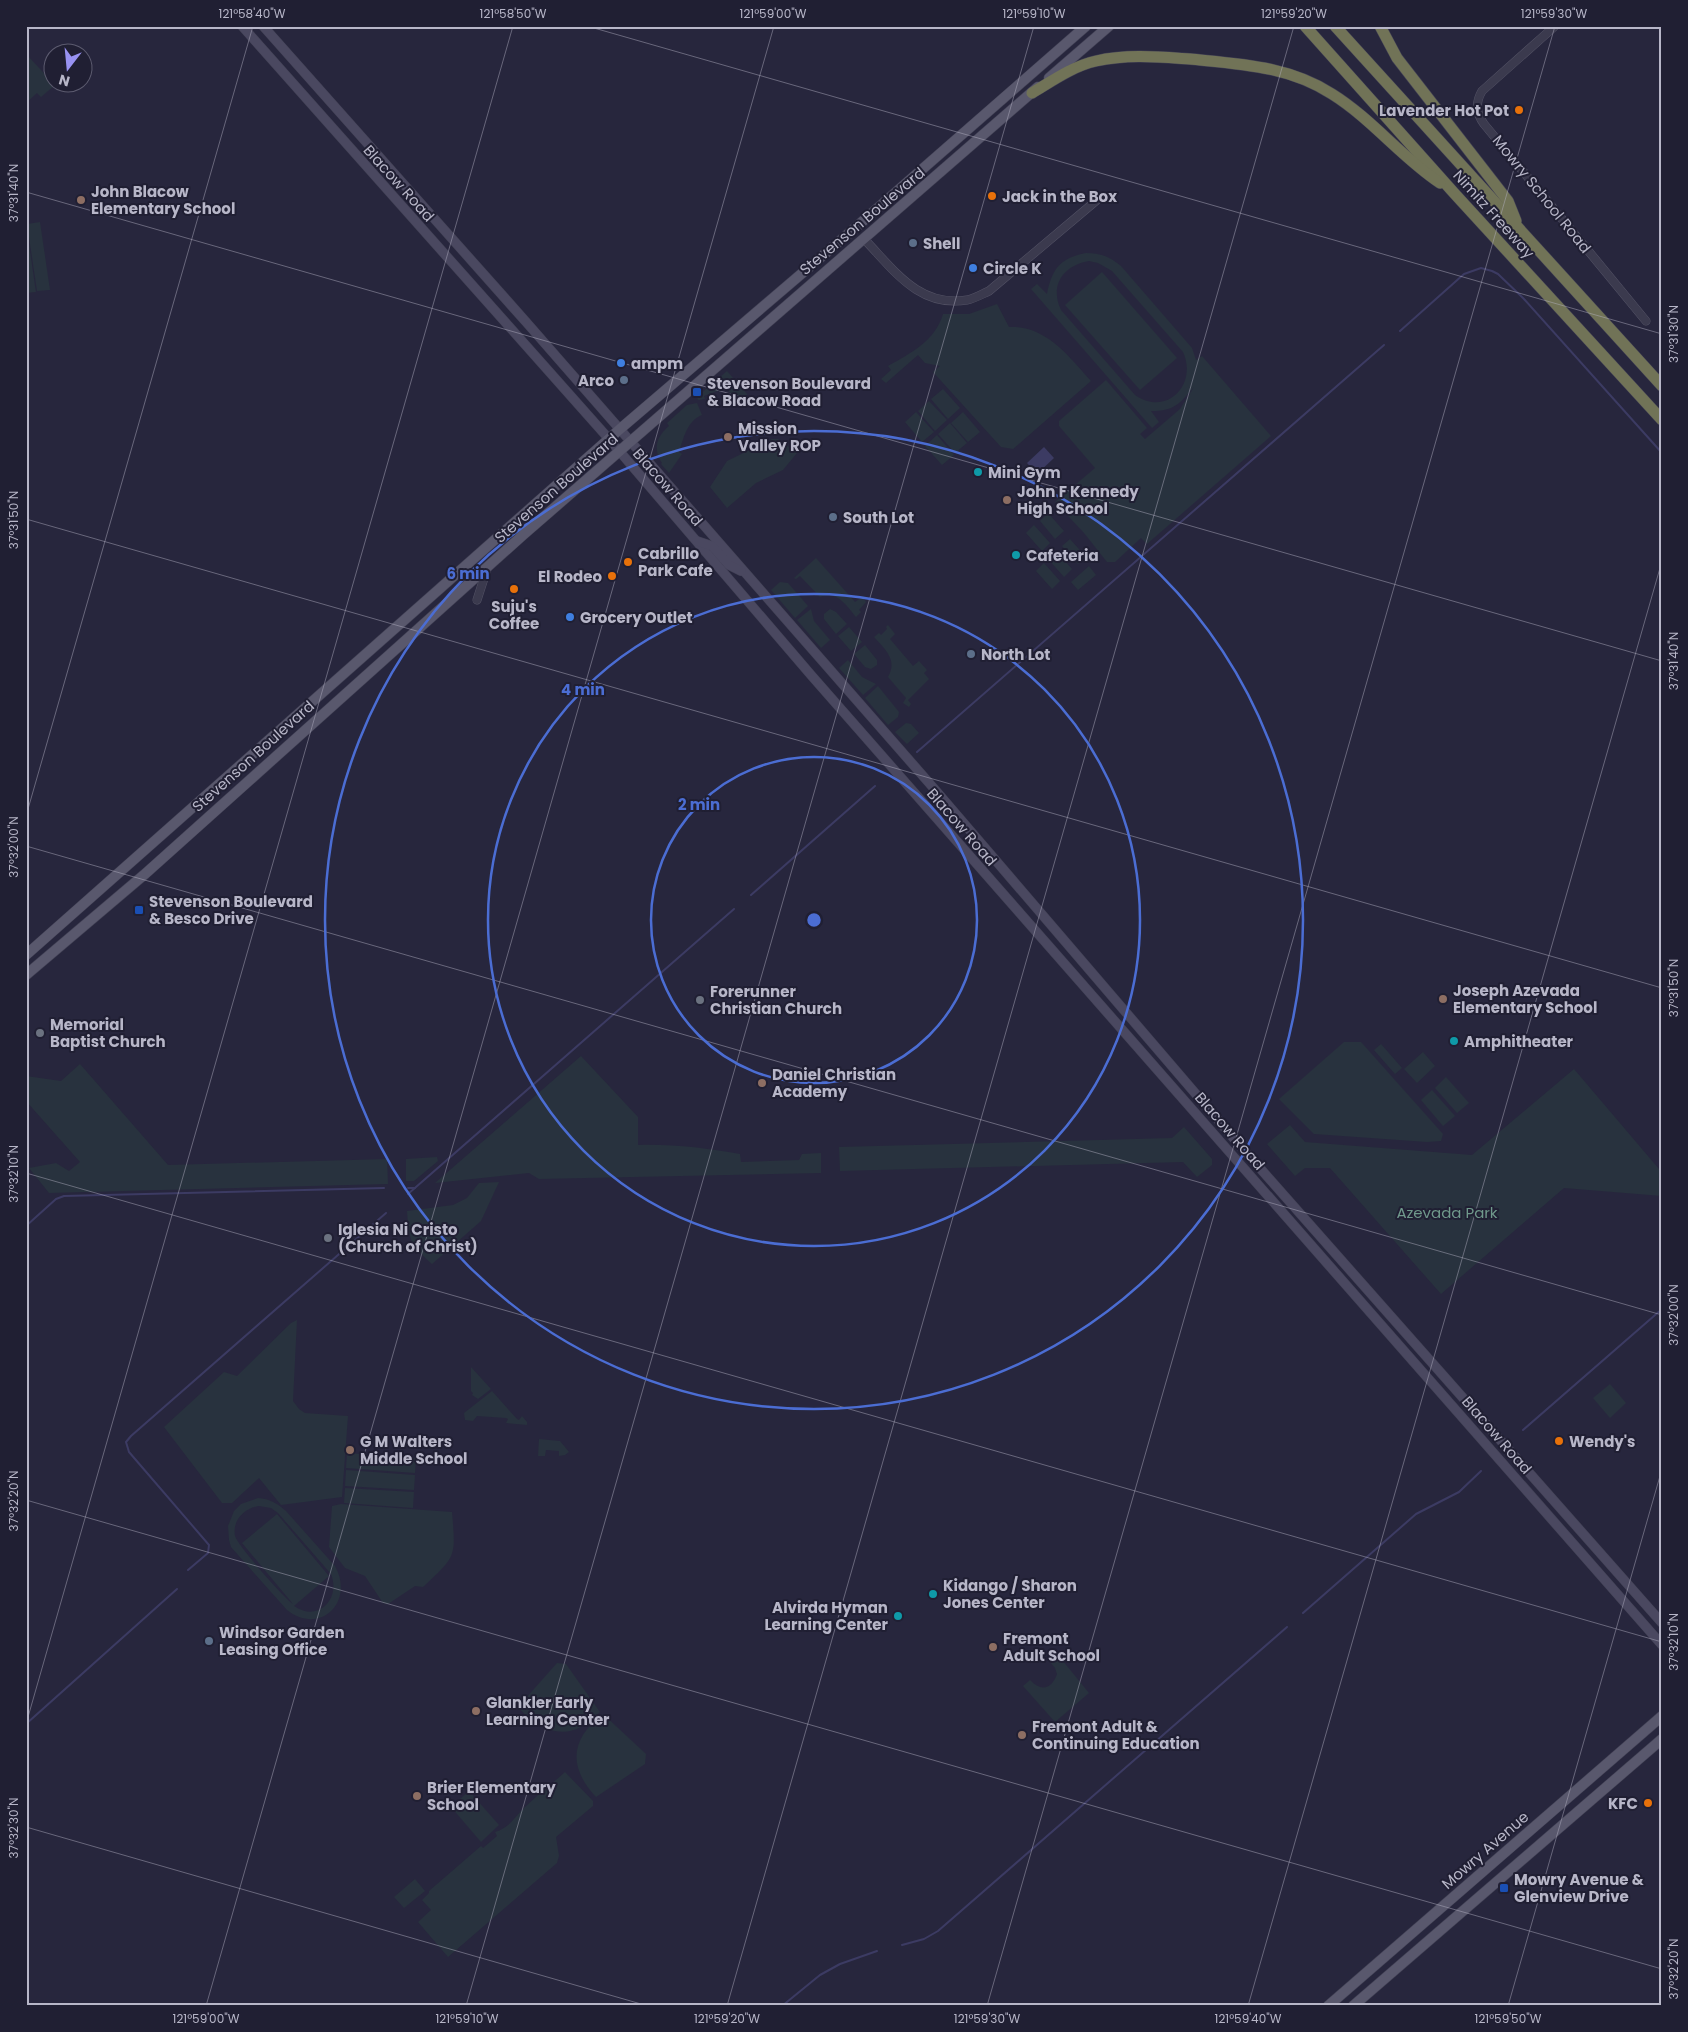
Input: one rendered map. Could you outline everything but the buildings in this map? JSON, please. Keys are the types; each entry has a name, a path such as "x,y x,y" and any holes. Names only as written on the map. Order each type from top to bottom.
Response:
{"highway":[{"name":"Nimitz Freeway","path":"1305,26 1454,193 1662,420"},
{"name":"Nimitz Freeway","path":"1335,26 1662,386"},
{"path":"1380,26 1397,58 1508,201 1519,229"},
{"path":"1032,93 1068,71 1094,61 1120,56 1148,56 1249,64 1274,68 1313,83 1332,94 1372,125 1423,172 1454,193"}],"main road":[{"name":"Blacow Road","path":"242,26 608,439 824,690 1662,1645"},
{"name":"Blacow Road","path":"263,26 620,429 1243,1149 1662,1623"},
{"name":"Stevenson Boulevard","path":"26,955 608,439 855,228 1086,26"},
{"name":"Stevenson Boulevard","path":"26,975 145,874 421,626 808,286 865,240 1109,26"},
{"path":"696,541 712,546 729,564 746,573"},
{"name":"Mowry Avenue","path":"1328,2006 1662,1716"},
{"name":"Mowry Avenue","path":"1353,2006 1662,1738"}],"street":[{"name":"Mowry School Road","path":"1555,26 1482,92 1477,102 1478,113 1484,124 1646,321"},
{"path":"865,240 902,280 925,295 948,302 968,300 988,292 1097,200"},
{"path":"478,600 487,569"}],"green space":[{"path":"26,54 42,71 42,92 47,92 41,97 37,93 26,103"},
{"path":"40,222 50,290 37,291 27,224"},
{"path":"26,224 36,292 26,293"},
{"path":"1086,253 1101,255 1121,266 1192,348 1196,360 1202,356 1271,436 1147,544 1141,538 1115,562 1107,562 1084,533 1055,502 1095,468 1059,426 1059,421 1106,380 1147,428 1140,434 1145,439 1180,409 1194,387 1185,398 1171,408 1151,411 1159,422 1152,428 1031,289 1037,284 1047,294 1055,271 1064,261","holes":["1089,261 1098,263 1112,271 1183,352 1187,364 1183,386 1168,400 1158,402 1147,401 1135,395 1061,310 1057,292 1061,278 1072,267 1080,263"]},
{"path":"1102,272 1177,358 1140,390 1065,305"},
{"path":"997,304 1009,327 1034,331 1056,344 1091,381 1013,449 1001,447 933,372 940,366 925,363 918,355 886,383 881,379 891,370 888,366 913,351 928,339 934,332 943,314 969,314"},
{"path":"727,371 747,394 744,405 725,388 704,396 705,399 698,400 697,397"},
{"path":"943,389 960,408 948,419 931,399"},
{"path":"929,401 947,420 935,431 918,411"},
{"path":"697,403 702,415 689,425 679,452 682,454 669,473 661,464 657,453 657,443 661,434 669,426 667,423 687,405"},
{"path":"916,412 934,432 922,442 905,422"},
{"path":"963,412 980,432 968,442 951,423"},
{"path":"950,423 967,443 955,453 938,434"},
{"path":"937,435 954,455 942,465 925,446"},
{"path":"772,439 778,439 797,453 783,470 756,483 727,508 710,487 727,461"},
{"path":"1048,513 1064,531 1055,539 1040,521"},
{"path":"1034,525 1050,543 1042,551 1026,533"},
{"path":"1070,539 1086,557 1078,564 1062,546"},
{"path":"1056,551 1072,569 1064,577 1048,559"},
{"path":"816,558 855,602 862,597 866,602 856,617 841,600 831,595 820,597 800,576 796,579 794,578"},
{"path":"1044,563 1060,581 1052,589 1036,571"},
{"path":"1089,566 1096,575 1078,590 1071,582"},
{"path":"780,582 788,583 808,606 795,618 771,590"},
{"path":"811,609 814,621 830,640 821,648 797,620"},
{"path":"830,609 836,612 847,624 836,634 824,619 824,614"},
{"path":"888,625 895,634 890,639 913,666 919,661 927,670 924,673 929,679 908,700 911,704 909,707 903,703 906,698 888,677 892,665 889,655 874,637 879,633 881,635"},
{"path":"849,627 862,642 851,651 838,636"},
{"path":"865,645 877,660 877,665 871,669 865,667 854,654"},
{"path":"848,660 862,677 876,684 863,695 839,668"},
{"path":"878,686 899,712 898,717 888,725 865,698"},
{"path":"906,723 911,724 919,733 907,744 895,732"},
{"path":"1344,1042 1361,1042 1443,1134 1441,1141 1427,1142 1314,1134 1279,1099"},
{"path":"1381,1044 1402,1068 1395,1074 1374,1050"},
{"path":"1423,1052 1435,1066 1417,1083 1404,1069"},
{"path":"581,1056 638,1117 638,1145 702,1148 740,1154 741,1162 799,1160 802,1154 821,1153 821,1173 539,1179 529,1173 435,1183"},
{"path":"80,1064 168,1165 387,1159 388,1184 49,1193 29,1168 56,1163 69,1171 80,1162 26,1101 26,1076 61,1081"},
{"name":"Azevada Park","path":"1574,1069 1662,1173 1662,1196 1564,1188 1441,1294 1330,1168 1305,1168 1295,1176 1267,1144 1290,1125 1305,1142 1472,1155"},
{"path":"1446,1077 1469,1103 1457,1113 1435,1088"},
{"path":"1432,1090 1455,1116 1443,1126 1421,1100"},
{"path":"1184,1127 1212,1159 1212,1165 1197,1177 1183,1162 840,1171 839,1147 1172,1138"},
{"path":"437,1157 438,1161 414,1181 406,1181 406,1159"},
{"path":"499,1182 481,1221 432,1264 419,1252 410,1236 407,1211 453,1205 467,1198 479,1183"},
{"path":"297,1320 293,1401 305,1413 348,1416 342,1497 281,1505 259,1478 232,1503 222,1503 164,1427 224,1372 237,1376 291,1323"},
{"path":"471,1367 491,1389 478,1399 472,1395 471,1391"},
{"path":"1610,1384 1626,1403 1610,1418 1593,1398"},
{"path":"492,1391 517,1419 519,1420 522,1416 527,1425 506,1423 508,1419 506,1418 477,1416 473,1421 465,1420 464,1413"},
{"path":"539,1439 560,1441 569,1452 559,1456 559,1451 546,1450 545,1456 538,1456"},
{"path":"347,1453 416,1458 415,1473 346,1468"},
{"path":"346,1470 415,1475 414,1490 345,1486"},
{"path":"345,1488 414,1492 413,1508 344,1503"},
{"path":"258,1498 266,1499 276,1504 286,1511 335,1566 340,1579 341,1592 337,1603 331,1611 322,1617 311,1619 299,1617 287,1610 231,1547 228,1526 234,1511 241,1504","holes":["259,1506 271,1508 278,1513 331,1574 333,1592 330,1600 319,1610 303,1611 294,1606 329,1576 277,1514 242,1543 293,1604 261,1571 235,1536 236,1525 244,1512"]},
{"path":"341,1504 452,1512 454,1539 448,1562 423,1587 415,1586 388,1604 383,1603 365,1576 345,1568 329,1547 332,1506"},
{"path":"1058,1655 1089,1693 1055,1722 1023,1686 1030,1680 1038,1686 1049,1686 1057,1674 1050,1662"},
{"path":"557,1663 566,1664 600,1712 586,1724 572,1731 554,1731 546,1728 531,1719 518,1707"},
{"path":"603,1714 646,1754 645,1764 596,1797 581,1775 577,1764 577,1754 579,1743 584,1733"},
{"path":"565,1772 593,1801 593,1806 556,1837 559,1856 557,1863 448,1957 418,1922 431,1910 422,1900 429,1891 481,1846 483,1848 497,1836 495,1832 508,1825 529,1803"},
{"path":"469,1791 499,1825 481,1842 451,1807"},
{"path":"415,1879 425,1891 404,1908 394,1897"}],"shaded area":[{"path":"1044,447 1054,458 1037,474 1027,463"}],"waterway":[{"path":"1400,331 1464,274 1481,268 1492,271 1498,274 1523,298 1662,453"},
{"path":"917,752 1384,345"},
{"path":"751,895 875,786"},
{"path":"408,1194 734,909"},
{"path":"26,1226 56,1199 64,1196 384,1188"},
{"path":"408,1188 415,1188"},
{"path":"188,1570 208,1553 209,1545 129,1452 126,1442 386,1213"},
{"path":"1523,1430 1662,1309"},
{"path":"1303,1613 1416,1514 1459,1492 1481,1471"},
{"path":"26,1724 177,1589"},
{"path":"902,1945 924,1939 938,1931 1287,1627"},
{"path":"782,2006 820,1975 840,1964 877,1951"}],"place":[{"name":"Lavender Hot Pot","path":"1519,110"},
{"name":"Jack in the Box","path":"992,196"},
{"name":"John Blacow Elementary School","path":"81,200"},
{"name":"Shell","path":"913,243"},
{"name":"Circle K","path":"973,268"},
{"name":"ampm","path":"621,363"},
{"name":"Arco","path":"624,380"},
{"name":"Stevenson Boulevard & Blacow Road","path":"697,392"},
{"name":"Mission Valley ROP","path":"728,437"},
{"name":"Mini Gym","path":"978,472"},
{"name":"John F Kennedy High School","path":"1007,500"},
{"name":"South Lot","path":"833,517"},
{"name":"Cafeteria","path":"1016,555"},
{"name":"Cabrillo Park Cafe","path":"628,562"},
{"name":"El Rodeo","path":"612,576"},
{"name":"Suju's Coffee","path":"514,589"},
{"name":"Grocery Outlet","path":"570,617"},
{"name":"North Lot","path":"971,654"},
{"name":"Stevenson Boulevard & Besco Drive","path":"139,910"},
{"name":"Joseph Azevada Elementary School","path":"1443,999"},
{"name":"Forerunner Christian Church","path":"700,1000"},
{"name":"Memorial Baptist Church","path":"40,1033"},
{"name":"Amphitheater","path":"1454,1041"},
{"name":"Daniel Christian Academy","path":"762,1083"},
{"name":"Iglesia Ni Cristo (Church of Christ)","path":"328,1238"},
{"name":"Wendy's","path":"1559,1441"},
{"name":"G M Walters Middle School","path":"350,1450"},
{"name":"Kidango / Sharon Jones Center","path":"933,1594"},
{"name":"Alvirda Hyman Learning Center","path":"898,1616"},
{"name":"Windsor Garden Leasing Office","path":"209,1641"},
{"name":"Fremont Adult School","path":"993,1647"},
{"name":"Glankler Early Learning Center","path":"476,1711"},
{"name":"Fremont Adult & Continuing Education","path":"1022,1735"},
{"name":"Brier Elementary School","path":"417,1796"},
{"name":"KFC","path":"1648,1803"},
{"name":"Mowry Avenue & Glenview Drive","path":"1504,1888"}]}
